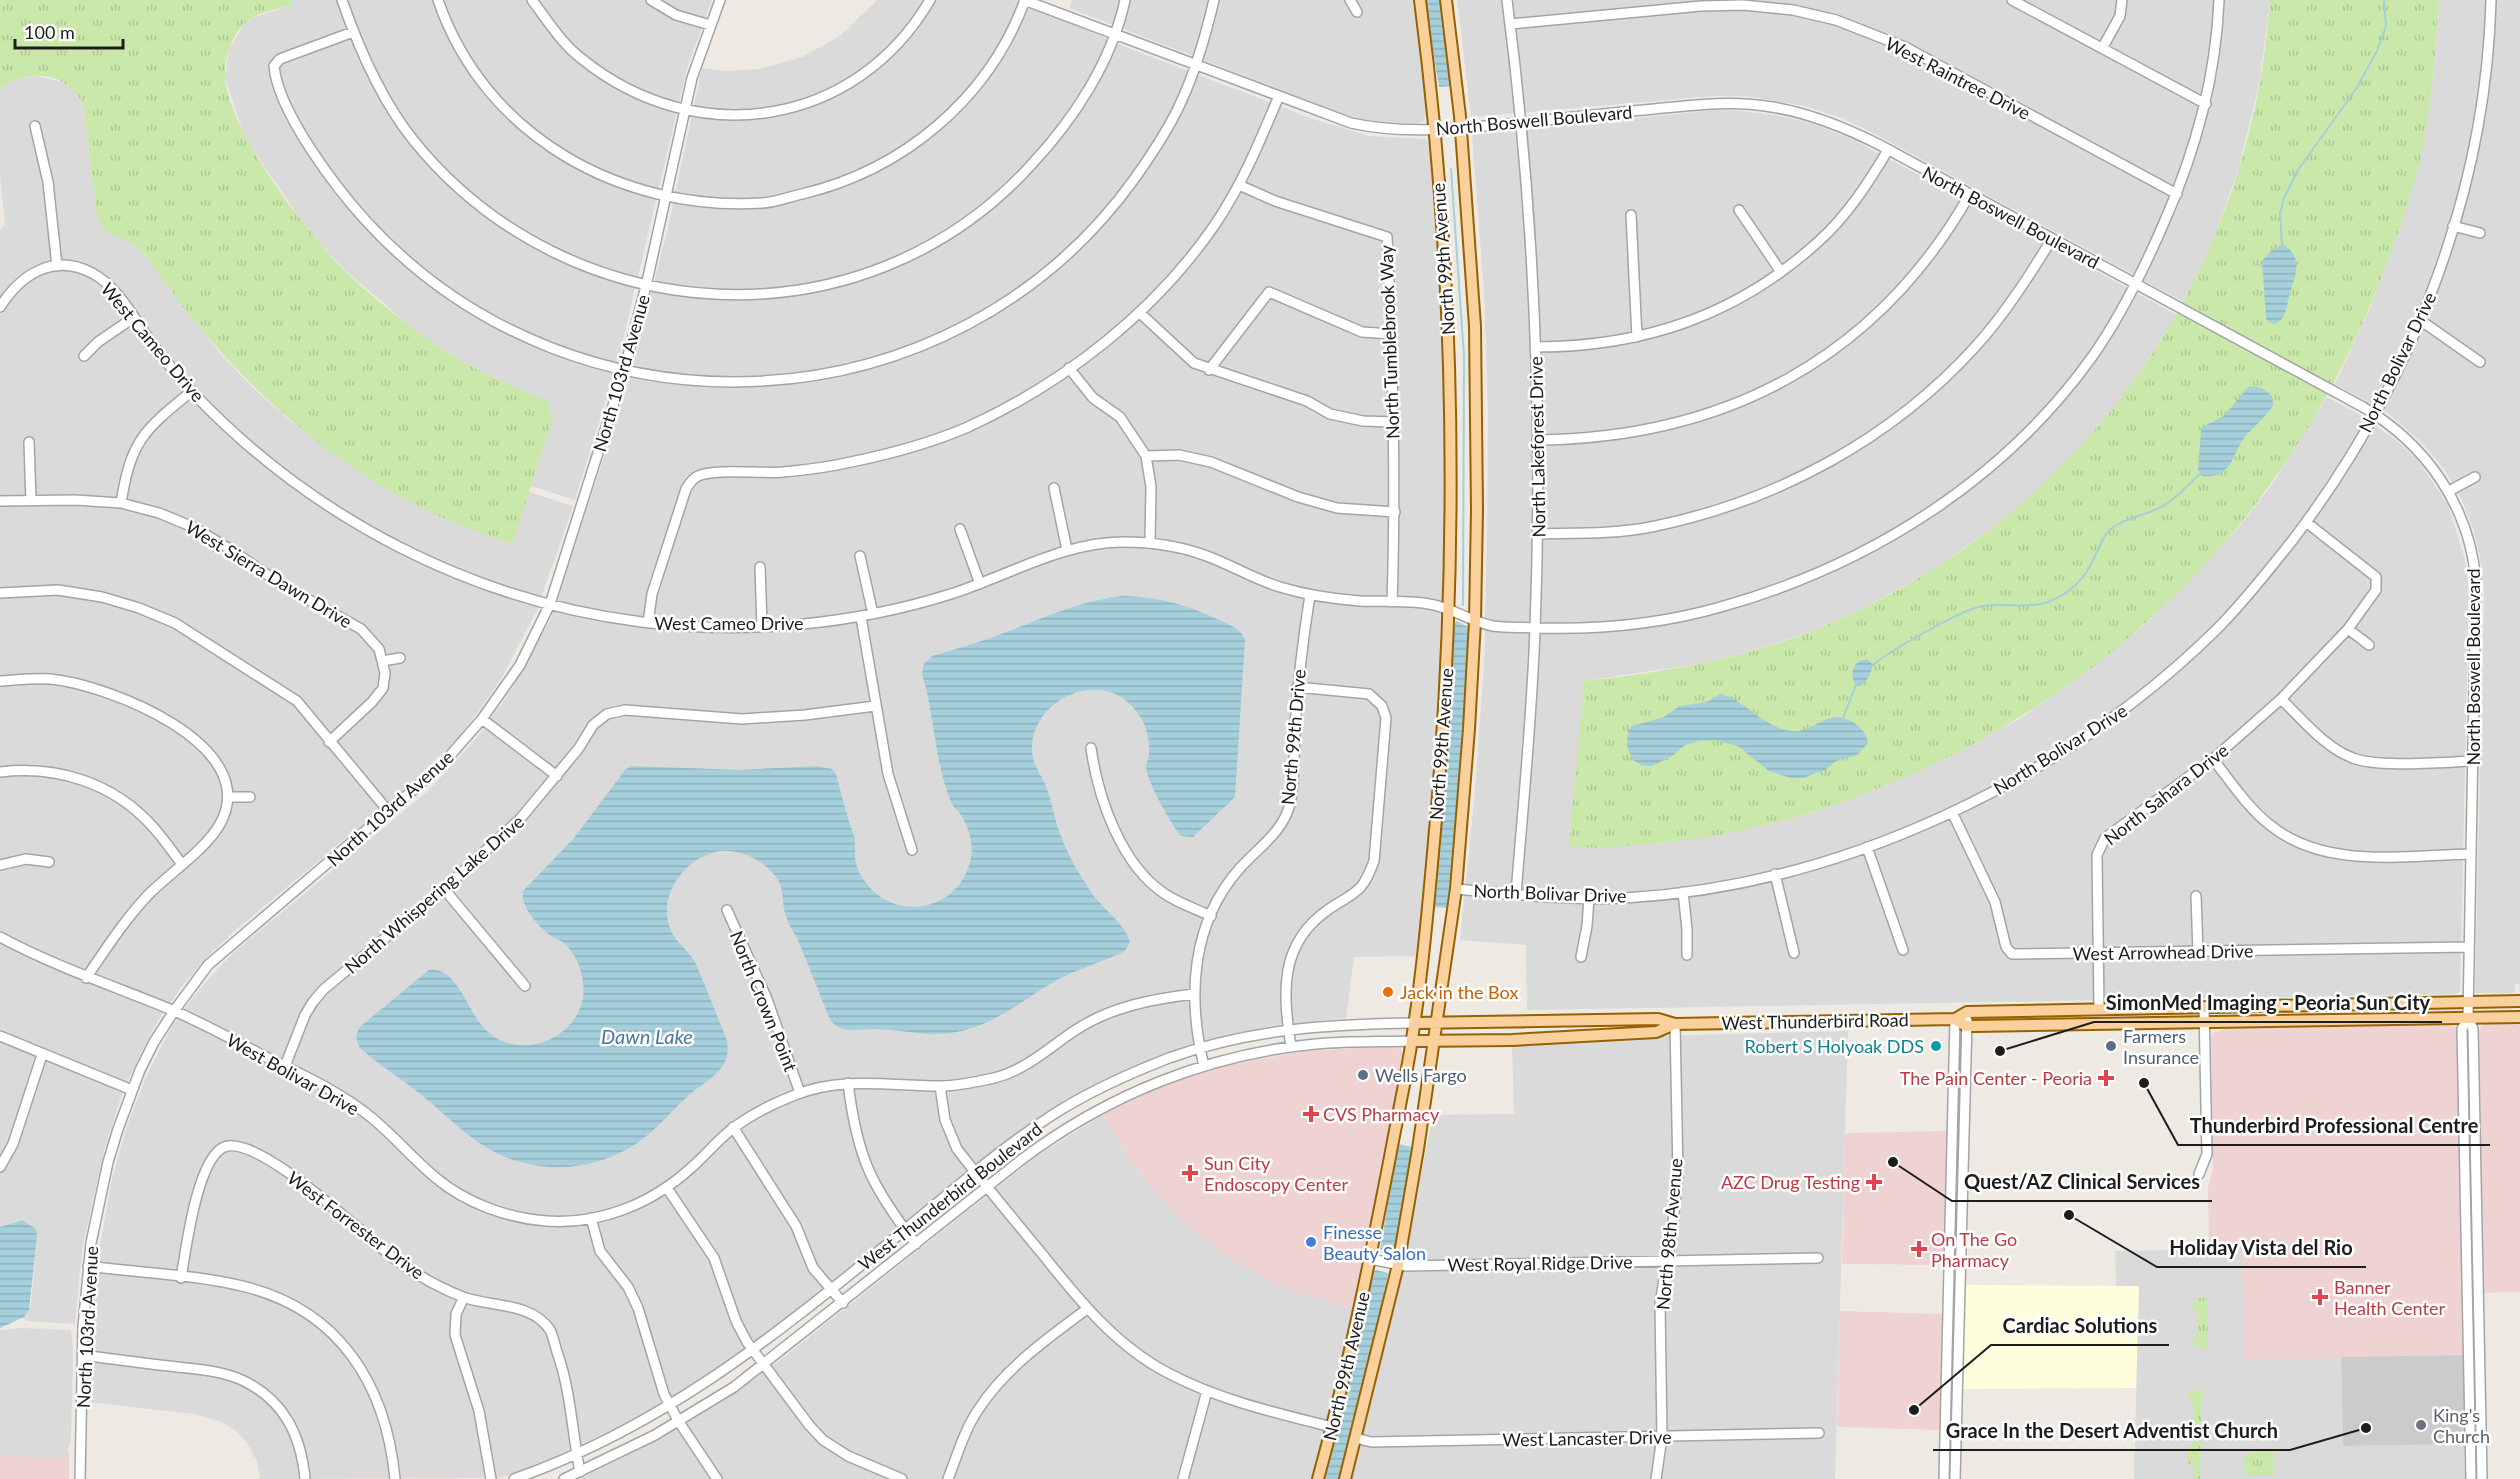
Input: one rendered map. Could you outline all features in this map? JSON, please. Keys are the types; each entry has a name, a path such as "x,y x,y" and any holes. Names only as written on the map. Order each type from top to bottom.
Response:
{"main road":[{"name":"North 99th Avenue","path":"1345,1479 1398,1265 1423,1041 1414,1023 1430,886 1444,720 1452,511 1449,332 1434,129 1420,0"},
{"name":"North 99th Avenue","path":"1318,1479 1423,1041 1432,1022 1456,889 1463,813 1475,621 1477,510 1475,326 1461,128 1446,0"},
{"name":"West Thunderbird Road","path":"1432,1022 1658,1019 1675,1024 1955,1018 1967,1012 2520,1001"},
{"path":"2046,1024 2064,1018 2095,1015 2099,1009"},
{"path":"1955,1018 1966,1026 2520,1017"},
{"name":"West Thunderbird Boulevard","path":"1414,1023 1432,1022"},
{"name":"West Thunderbird Road","path":"1423,1041 1656,1032 1675,1024"}],"street":[{"path":"342,0 353,32 387,102 414,140 458,188 492,216 528,240 606,275 646,286 693,293 745,296 816,287 876,270 926,247 980,213 1015,183 1054,140 1090,86 1114,33 1125,0"},
{"path":"438,0 468,62 487,88 527,129 579,166 612,181 666,198 712,204 765,203 821,190 852,179 888,161 940,124 963,102 993,64 1019,17 1025,0"},
{"path":"532,0 563,41 580,58 632,92 685,111 724,116 761,114 791,108 832,93 863,75 890,54 918,20 930,0"},
{"path":"651,0 676,15 710,25"},
{"name":"North 103rd Avenue","path":"80,1479 88,1266 95,1220 108,1162 132,1090 154,1042 208,965 440,767 482,719 520,665 550,603 624,371 646,286 692,78 720,0"},
{"name":"North Boswell Boulevard","path":"1025,0 1351,123 1394,131 1461,128 1737,103 1771,106 1806,114 1853,132 1888,150 2375,415 2414,446 2449,491 2466,531 2475,569 2468,1017"},
{"path":"353,32 280,59 274,66 275,76 297,124 331,178 380,236 420,272 484,316 524,338 559,352 624,371 687,381 726,383 802,379 857,368 890,358 957,331 1027,288 1062,261 1092,232 1116,204 1157,147 1181,102 1196,64 1214,0"},
{"path":"1350,0 1357,12"},
{"name":"North Lakeforest Drive","path":"1507,0 1521,123 1530,241 1538,440 1538,534 1531,721 1516,894"},
{"path":"2012,0 2206,104"},
{"path":"2103,47 2120,16 2122,0"},
{"name":"West Cameo Drive","path":"0,307 17,284 30,274 57,266 74,266 98,276 109,285 192,391 272,466 347,519 415,556 497,588 550,603 648,623 686,626 762,626 861,617 920,603 980,584 1067,550 1108,542 1150,543 1197,552 1258,580 1310,595 1358,601 1429,604 1496,627 1631,625 1703,613 1760,596 1816,575 1869,550 1917,522 1973,480 2014,445 2057,400 2091,358 2136,284 2177,194 2206,104 2219,0"},
{"name":"North Bolivar Drive","path":"1456,889 1589,898 1626,898 1683,892 1775,874 1867,847 1952,812 2040,765 2134,702 2217,629 2258,585 2306,522 2375,415 2441,271 2465,185 2486,88 2491,0"},
{"name":"West Raintree Drive","path":"1510,24 1701,6 1743,5 1793,10 1836,20 1905,47 2177,194"},
{"path":"648,623 652,594 686,489 695,477 708,473 784,472 849,463 897,451 968,427 1035,391 1107,341 1140,313 1179,271 1239,185 1262,141 1279,96"},
{"path":"35,126 48,182 57,266"},
{"path":"1535,347 1588,346 1637,337 1708,315 1745,296 1781,272 1821,240 1849,208 1888,150"},
{"name":"North Tumblebrook Way","path":"1239,185 1275,201 1387,237 1392,334 1395,512 1392,602"},
{"path":"1538,440 1620,436 1657,428 1728,407 1789,380 1859,330 1893,298 1938,244 1970,194"},
{"path":"1739,210 1781,272"},
{"path":"1631,216 1637,337"},
{"path":"2453,225 2480,233"},
{"path":"1538,534 1606,532 1649,527 1696,516 1770,492 1858,447 1914,405 1976,346 2027,280 2052,239"},
{"path":"1209,369 1269,292 1362,332 1392,334"},
{"path":"1140,313 1194,363 1307,401 1330,414 1363,421 1392,422"},
{"path":"84,357 98,342 133,318"},
{"path":"2420,321 2480,362"},
{"path":"1069,368 1093,398 1120,417 1146,456 1151,487 1150,543"},
{"path":"121,503 126,470 149,426 192,391"},
{"path":"29,442 31,501"},
{"path":"1146,456 1179,455 1211,462 1298,497 1338,508 1395,512"},
{"path":"2449,491 2475,477"},
{"path":"1054,488 1067,550"},
{"name":"West Sierra Dawn Drive","path":"0,501 75,500 121,503 159,513 193,527 223,544 282,585 361,629 379,649 382,661"},
{"name":"North Sahara Drive","path":"2099,1009 2097,855 2100,844 2104,838 2213,759 2281,699 2348,629 2376,590 2376,577 2306,522"},
{"path":"960,529 980,584"},
{"path":"860,556 873,614"},
{"path":"760,567 762,626"},
{"path":"0,593 58,590 102,597 139,608 175,623 297,701 389,812"},
{"name":"North 99th Drive","path":"1203,1066 1199,1048 1194,972 1211,916 1224,888 1276,832 1290,804 1297,687 1310,595"},
{"path":"861,617 888,774 912,850"},
{"path":"2348,629 2369,645"},
{"path":"330,742 372,702 383,688 385,673 382,661 400,658"},
{"path":"0,681 51,679 116,695 161,718 205,748 218,764 228,796 221,823 208,840 148,896 122,926 86,978"},
{"path":"1291,1047 1285,983 1298,940 1320,916 1359,890 1366,881 1374,861 1386,718 1382,706 1370,694 1297,687"},
{"path":"2281,699 2331,746 2353,758 2378,762 2473,761"},
{"name":"North Whispering Lake Drive","path":"285,1066 313,1002 323,990 444,889 520,819 557,776 593,725 607,714 625,710 742,719 805,715 875,706"},
{"path":"482,719 557,776"},
{"path":"1091,748 1099,786 1108,813 1127,851 1141,872 1167,896 1211,916"},
{"path":"2213,759 2268,824 2294,840 2319,851 2362,856 2471,854"},
{"path":"0,772 23,769 56,772 82,778 105,789 133,807 153,827 181,863"},
{"path":"228,796 250,797"},
{"name":"West Arrowhead Drive","path":"1952,812 1995,902 2007,947 2012,954 2469,947"},
{"path":"1867,847 1903,950"},
{"path":"0,865 26,859 49,862"},
{"path":"1775,874 1794,953"},
{"path":"444,889 525,986"},
{"path":"1683,892 1687,955"},
{"path":"2196,896 2198,952"},
{"path":"1581,957 1589,898"},
{"name":"North Crown Point","path":"727,910 766,999 800,1092"},
{"name":"West Bolivar Drive","path":"0,937 37,957 86,978 174,1011 285,1066 371,1117 437,1179 464,1197 490,1209 517,1216 568,1222 632,1207 667,1188 733,1127 770,1105 800,1092 848,1083 873,1082 956,1086 998,1077 1031,1060 1093,1020 1122,1008 1151,1000 1194,994"},
{"path":"2199,1174 2207,1154 2204,1006"},
{"path":"1955,1479 1967,1012"},
{"path":"2468,1017 2462,1029 2471,1479"},
{"path":"2468,1017 2473,1029 2482,1479"},
{"path":"1944,1479 1955,1018"},
{"name":"West Thunderbird Boulevard","path":"514,1479 576,1454 670,1406 754,1350 1015,1142 1063,1108 1115,1081 1199,1048 1288,1029 1345,1024 1414,1023"},
{"name":"North 98th Avenue","path":"1656,1479 1662,1437 1660,1304 1678,1174 1675,1024"},
{"path":"0,1036 132,1090"},
{"name":"West Thunderbird Boulevard","path":"564,1479 679,1422 734,1387 1048,1140 1080,1120 1134,1092 1203,1066 1250,1054 1291,1047 1338,1043 1423,1041"},
{"path":"0,1167 13,1143 42,1055"},
{"path":"1954,1076 1965,1076"},
{"path":"848,1083 853,1124 865,1166 877,1191 916,1244"},
{"path":"940,1086 941,1104 957,1149 1087,1309 1120,1340 1163,1370 1207,1391 1241,1404 1332,1427"},
{"path":"2463,1105 2475,1105"},
{"path":"1953,1118 1964,1119"},
{"path":"733,1127 796,1226 813,1268 843,1303"},
{"name":"West Forrester Drive","path":"182,1278 196,1203 209,1160 216,1152 227,1146 238,1146 273,1163 319,1195 397,1261 430,1281 464,1298 498,1303 536,1317 550,1330 567,1384 580,1472"},
{"path":"667,1188 714,1258 736,1321 763,1365 808,1425 823,1440 848,1456 902,1479"},
{"path":"2465,1206 2477,1206"},
{"path":"591,1218 600,1251 628,1287 638,1308 661,1386 670,1406 717,1479"},
{"name":"West Royal Ridge Drive","path":"1370,1259 1398,1265 1818,1258"},
{"path":"88,1266 232,1284 268,1294 300,1309 331,1333 357,1363 378,1400 390,1441 395,1479"},
{"path":"1949,1266 1961,1266"},
{"path":"2466,1274 2478,1274"},
{"path":"464,1298 456,1314 455,1335 479,1411 491,1479"},
{"path":"948,1479 965,1435 978,1410 1014,1367 1040,1344 1087,1309"},
{"path":"1948,1312 1959,1312"},
{"path":"2468,1344 2479,1344"},
{"path":"83,1355 207,1371 241,1379 265,1394 283,1413 298,1438 305,1479"},
{"path":"1183,1479 1207,1391"},
{"path":"2469,1408 2480,1407"},
{"name":"West Lancaster Drive","path":"1356,1438 1371,1442 1819,1433"},
{"path":"1945,1453 1956,1453"}],"shaded area":[{"path":"292,0 712,0 688,65 618,361 575,500 531,486 551,422 550,402 510,386 463,362 422,336 346,271 308,230 245,138 225,78 229,49 245,23 252,18 293,5"},
{"path":"877,0 1019,0 1123,46 1310,118 1369,136 1426,139 1431,147 1443,302 1446,545 1439,720 1429,856 1417,956 1354,957 1346,1018 1275,1025 1212,1039 1122,1072 1061,1104 994,1151 783,1320 721,1366 641,1416 548,1460 501,1478 260,1479 257,1461 247,1443 236,1431 222,1422 193,1414 88,1402 94,1281 112,1179 127,1126 147,1075 173,1024 203,985 233,953 428,791 456,761 506,698 551,618 628,384 667,232 702,68 725,71 759,69 802,57 840,36"},
{"path":"1072,0 1416,0 1427,103 1425,119 1422,122 1410,124 1380,123 1352,117 1069,8"},
{"path":"1457,0 2270,0 2270,3 2259,84 2239,167 2212,244 2184,302 1875,134 1842,118 1805,106 1746,96 1713,96 1471,117"},
{"path":"2439,0 2520,0 2520,993 2519,984 2515,983 2515,993 2475,993 2484,590 2480,557 2473,528 2461,498 2444,469 2422,443 2388,413 2335,384 2370,308 2398,234 2420,160 2433,80"},
{"path":"37,76 66,83 76,91 83,104 97,218 104,230 135,245 148,258 217,350 251,386 288,419 368,477 411,501 456,523 512,544 529,492 573,506 536,612 501,679 455,741 403,791 213,951 185,982 159,1019 121,1097 105,1147 82,1249 75,1324 26,1321 22,1317 31,1306 37,1236 35,1229 17,1221 0,1227 0,231 5,223 0,176 0,89 15,80"},
{"path":"1715,110 1776,115 1813,124 1854,140 2177,315 2127,391 2077,452 2038,490 1995,526 1928,573 1860,610 1810,632 1755,650 1705,663 1584,681 1656,844 1737,831 1814,812 1883,787 1954,754 2021,718 2084,674 2146,624 2200,569 2238,528 2269,489 2327,397 2360,415 2396,440 2416,458 2448,505 2465,560 2469,590 2460,991 2457,994 1527,1010 1526,945 1460,940 1474,802 1484,664 1487,543 1488,412 1484,291 1472,135"},
{"path":"2520,1022 2520,1292 2482,1293 2478,1031 2485,1023"},
{"path":"2451,1023 2458,1030 2464,1355 2244,1360 2242,1249 2209,1249 2208,1187 2213,1169 2211,1037 2213,1033 2228,1028"},
{"path":"1848,1031 1835,1479 1350,1479 1400,1278 1433,1115 1514,1114 1512,1045 1658,1036"},
{"path":"1390,1046 1401,1049 1405,1059 1354,1309 1279,1287 1228,1257 1183,1222 1142,1177 1102,1115 1147,1093 1194,1075 1232,1064 1306,1051"},
{"path":"1102,1115 1142,1177 1279,1287 1354,1309 1313,1479 579,1479 658,1440 725,1400 784,1357 1034,1158"},
{"path":"1948,1131 1945,1265 1842,1264 1845,1133"},
{"path":"2242,1249 2244,1359 2341,1357 2343,1446 2464,1444 2465,1479 2134,1479 2139,1286 2116,1286 2115,1251"},
{"path":"1964,1285 2139,1286 2136,1388 1962,1389"},
{"path":"1840,1311 1944,1314 1941,1430 1837,1427"},
{"path":"21,1328 71,1330 73,1349 71,1440 68,1449 70,1458 0,1456 0,1330"},
{"path":"2464,1355 2464,1444 2343,1446 2341,1357"},
{"path":"0,1456 69,1458 69,1479 0,1479"}],"green space":[{"path":"0,0 292,0 293,5 262,13 246,22 230,47 225,75 229,98 239,124 271,179 290,206 345,271 363,288 422,335 452,355 500,381 550,402 551,422 513,544 457,524 410,502 365,476 323,446 245,378 210,340 148,258 135,245 104,231 97,218 83,104 75,93 57,79 35,76 23,78 0,89"},
{"path":"2270,0 2439,0 2424,140 2412,190 2388,262 2341,368 2292,452 2235,530 2170,600 2098,663 2019,718 1933,765 1840,803 1760,826 1706,837 1650,844 1596,848 1569,846 1584,681 1700,664 1756,650 1812,631 1906,585 1992,528 2067,460 2132,382 2186,296 2227,203 2256,104"},
{"path":"2205,1297 2207,1299 2208,1345 2205,1351 2198,1346 2192,1346 2193,1339 2197,1335 2198,1313 2193,1309 2195,1299"},
{"path":"2198,1389 2203,1394 2200,1440 2194,1439 2194,1408 2188,1392"},
{"path":"2194,1441 2201,1441 2200,1479 2193,1479 2193,1466 2187,1463 2187,1448 2192,1448"},
{"path":"2251,1449 2275,1452 2273,1476 2249,1476 2247,1470 2243,1469 2243,1457 2249,1455"}],"water":[{"path":"1425,0 1443,0 1452,86 1439,87"},
{"path":"2284,245 2294,256 2296,269 2285,312 2282,319 2275,324 2267,321 2266,317 2262,261 2271,251"},
{"path":"2248,387 2258,387 2266,391 2272,397 2273,406 2244,438 2225,470 2212,476 2202,476 2198,470 2201,431 2204,426 2224,416"},
{"name":"Dawn Lake","path":"1124,596 1161,600 1196,610 1234,627 1245,639 1235,797 1193,837 1181,836 1160,803 1146,767 1149,748 1145,726 1136,711 1122,698 1107,691 1090,690 1073,694 1058,702 1045,713 1036,728 1032,746 1033,757 1047,790 1064,843 1074,865 1091,892 1127,935 1130,942 1125,951 1065,976 1007,1012 966,1030 932,1034 883,1029 842,1029 829,1017 800,945 787,920 781,886 776,877 765,865 751,857 736,852 720,851 697,860 678,878 668,900 667,913 671,931 695,962 707,990 726,1038 728,1049 726,1058 717,1073 687,1097 650,1133 627,1149 589,1164 568,1167 528,1164 508,1158 472,1138 417,1091 360,1048 356,1036 362,1025 429,970 439,971 448,976 456,984 481,1025 503,1041 520,1045 537,1044 552,1038 566,1028 576,1016 582,1000 581,971 566,945 547,933 530,914 524,902 523,891 574,838 625,770 631,766 739,770 817,766 832,769 836,774 854,836 857,867 869,887 887,900 908,907 931,904 946,897 957,887 966,873 972,847 968,829 952,804 946,788 922,674 924,664 932,656 995,636 1063,610 1093,601"},
{"path":"1456,621 1470,628 1462,776 1448,908 1432,907 1437,866 1453,626"},
{"path":"1867,659 1873,665 1869,677 1862,685 1856,686 1853,669 1858,662"},
{"path":"1720,694 1737,701 1771,724 1790,731 1806,729 1829,718 1846,719 1861,728 1868,743 1857,755 1836,761 1825,770 1803,778 1790,778 1769,771 1738,746 1714,740 1685,745 1672,756 1652,766 1643,766 1633,760 1627,746 1628,730 1632,726 1662,718 1680,706 1707,702"},
{"path":"1398,1144 1413,1147 1395,1252 1392,1254 1380,1251"},
{"path":"22,1220 36,1229 37,1236 29,1310 24,1317 0,1328 0,1227"},
{"path":"1373,1271 1388,1273 1370,1363 1340,1479 1322,1479"}],"waterway":[{"path":"2282,245 2280,213 2284,198 2298,170 2356,89 2377,51 2386,26 2384,0"},
{"path":"1451,169 1464,356 1463,605"},
{"path":"1871,667 1925,632 1973,609 1993,605 2037,605 2062,595 2084,576 2104,538 2113,527 2166,504 2200,474"},
{"path":"1843,718 1856,685"}],"place":[{"name":"Jack in the Box","path":"1388,992"},
{"name":"Robert S Holyoak DDS","path":"1936,1046"},
{"name":"Farmers Insurance","path":"2111,1046"},
{"name":"SimonMed Imaging - Peoria Sun City","path":"2000,1051"},
{"name":"Wells Fargo","path":"1363,1075"},
{"name":"The Pain Center - Peoria","path":"2106,1078"},
{"name":"Thunderbird Professional Centre","path":"2144,1083"},
{"name":"CVS Pharmacy","path":"1311,1114"},
{"name":"Quest/AZ Clinical Services","path":"1893,1162"},
{"name":"Sun City Endoscopy Center","path":"1190,1173"},
{"name":"AZC Drug Testing","path":"1874,1182"},
{"name":"Holiday Vista del Rio","path":"2069,1215"},
{"name":"Finesse Beauty Salon","path":"1311,1242"},
{"name":"On The Go Pharmacy","path":"1919,1249"},
{"name":"Banner Health Center","path":"2320,1297"},
{"name":"Cardiac Solutions","path":"1914,1410"},
{"name":"King's Church","path":"2421,1425"},
{"name":"Grace In the Desert Adventist Church","path":"2366,1428"}]}
